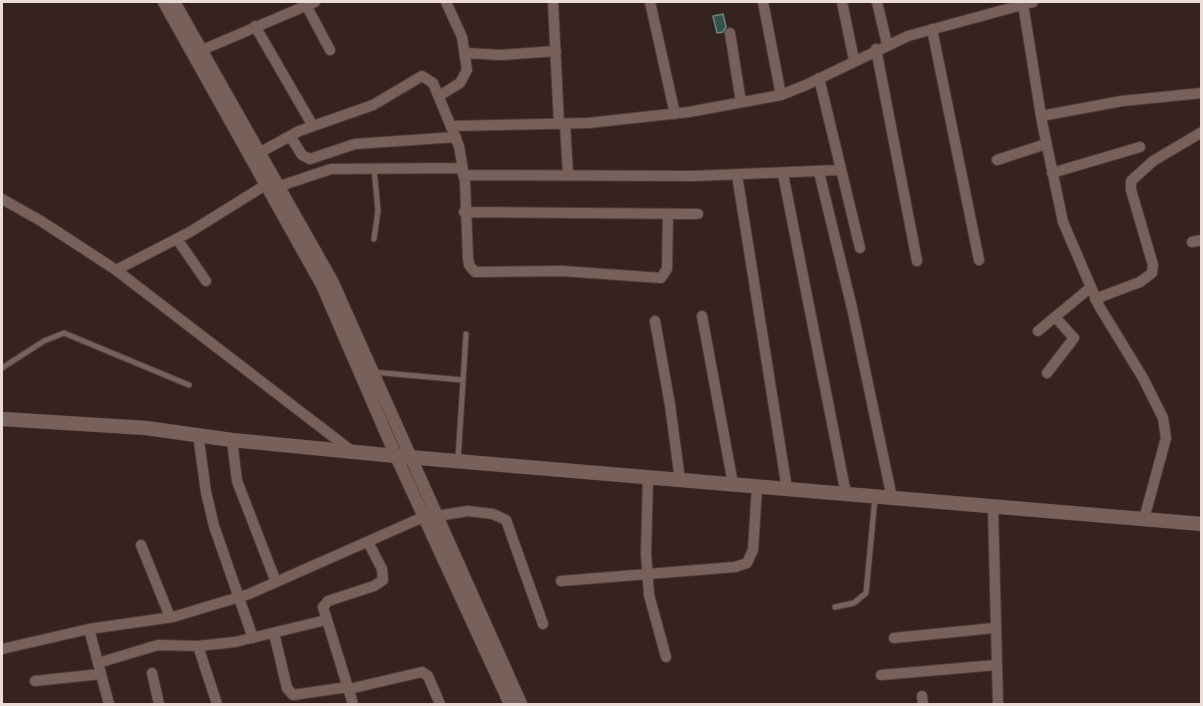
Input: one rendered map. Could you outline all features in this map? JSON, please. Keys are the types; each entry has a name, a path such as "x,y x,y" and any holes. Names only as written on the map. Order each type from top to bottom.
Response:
{"main road":[{"path":"2,419 146,428 232,440 396,456 1202,524"}],"street":[{"path":"164,2 322,285 396,456 432,515 521,705"},
{"path":"174,2 332,281 411,457 432,515 510,705"},
{"path":"439,96 454,90 464,78 466,53 462,37 446,2"},
{"path":"553,2 568,175"},
{"path":"650,2 675,114"},
{"path":"763,2 781,94"},
{"path":"842,2 855,60"},
{"path":"877,2 882,47 917,261"},
{"path":"984,2 988,13"},
{"path":"202,50 255,26 291,6 311,3 330,50"},
{"path":"290,136 302,155 310,159 355,144 454,131 675,114 781,94 882,47 932,29 1028,3 1041,116 1063,222 1093,293 1143,378 1163,418 1166,438 1144,519"},
{"path":"255,26 313,126"},
{"path":"932,29 979,260"},
{"path":"730,33 741,102"},
{"path":"466,53 501,55 556,51"},
{"path":"261,152 313,126 373,105 418,76 427,78 433,83 454,131 463,171 469,265 476,272 562,271 653,280 661,278 667,269 668,215"},
{"path":"819,78 860,248"},
{"path":"1041,116 1122,101 1202,93"},
{"path":"1038,331 1055,317 1093,293 1140,282 1152,273 1153,265 1131,190 1131,181 1153,161 1202,132"},
{"path":"997,160 1046,144"},
{"path":"1052,173 1140,147"},
{"path":"280,186 331,169 374,167 568,175 736,176 840,170"},
{"path":"819,171 852,308 892,498"},
{"path":"783,174 846,494"},
{"path":"736,176 787,489"},
{"path":"116,270 177,239 267,184"},
{"path":"2,199 116,270 353,452"},
{"path":"464,212 698,214"},
{"path":"177,239 206,281"},
{"path":"702,316 733,484"},
{"path":"1047,373 1074,338 1055,317"},
{"path":"655,321 680,480"},
{"path":"198,434 206,492 214,526 253,638"},
{"path":"232,440 237,482 276,582"},
{"path":"648,478 647,574 651,608 666,657"},
{"path":"561,581 735,567 747,563 753,550 757,487"},
{"path":"993,507 994,628 998,705"},
{"path":"2,649 88,629 170,617 239,597 432,515 468,511 493,514 506,520 543,624"},
{"path":"353,705 323,607 328,601 374,586 383,580 382,569 368,542"},
{"path":"141,545 170,617"},
{"path":"98,663 158,645 198,646 253,638 326,620"},
{"path":"894,638 994,628"},
{"path":"88,629 109,705"},
{"path":"274,633 287,688 293,695 348,688 422,672 428,676 440,705"},
{"path":"198,646 217,705"},
{"path":"881,675 996,665"},
{"path":"152,673 159,705"},
{"path":"35,681 101,674"}],"lane":[{"path":"374,167 378,211 375,239"},
{"path":"2,368 44,341 64,333 189,385"},
{"path":"458,461 466,334"},
{"path":"372,372 463,380"},
{"path":"835,607 854,603 866,593 875,497"}],"building":[{"path":"723,14 726,27 723,32 717,33 713,16"}]}
